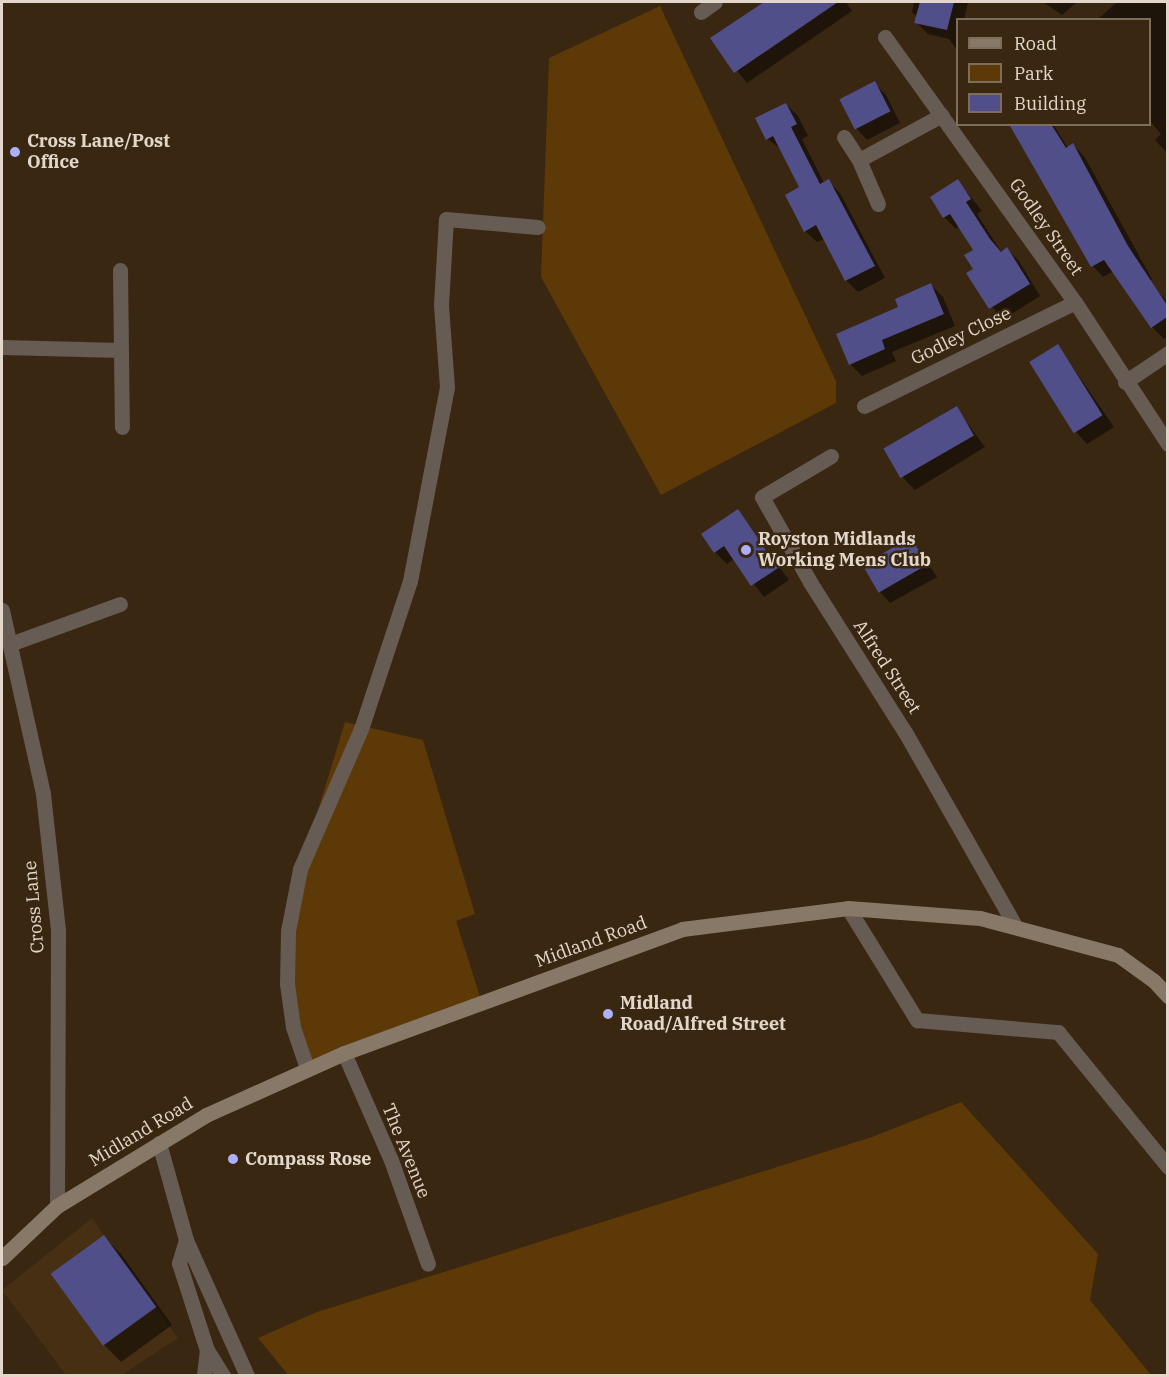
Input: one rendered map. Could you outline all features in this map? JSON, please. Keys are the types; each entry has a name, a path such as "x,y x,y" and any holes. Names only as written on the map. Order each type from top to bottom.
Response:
{"main road":[{"name":"Midland Road","path":"2,1258 57,1206 206,1115 344,1053 682,929 848,908 980,918 1118,954 1154,981 1167,996"}],"street":[{"path":"701,12 715,2"},
{"name":"Godley Street","path":"885,37 1075,302 1167,444"},
{"path":"859,160 942,115"},
{"path":"844,137 859,160 878,204"},
{"path":"307,1068 293,1027 287,984 288,931 300,869 361,729 410,581 447,387 441,305 446,219 538,227"},
{"path":"120,270 122,427"},
{"name":"Godley Close","path":"864,406 1075,302"},
{"path":"2,347 121,350"},
{"path":"1125,382 1167,353"},
{"name":"Alfred Street","path":"831,456 762,497 810,582 905,732 1016,927"},
{"path":"10,644 120,604"},
{"name":"Cross Lane","path":"2,610 43,794 58,930 57,1206"},
{"path":"848,908 917,1020 1058,1032 1167,1167"},
{"name":"The Avenue","path":"344,1053 391,1160 428,1264"},
{"path":"159,1143 186,1240 247,1376"},
{"path":"186,1240 179,1263 207,1350 223,1376"},
{"path":"204,1376 207,1350"}],"shaded area":[{"path":"92,1218 178,1338 122,1375 66,1375 2,1290"}],"green space":[{"path":"660,6 836,381 836,403 661,495 541,277 549,58"},
{"path":"345,722 423,740 475,914 456,921 482,1003 307,1068 287,984 300,869"},
{"path":"961,1102 1098,1254 1090,1300 1151,1375 289,1376 258,1338 317,1312 872,1137"}],"building":[{"path":"764,2 838,2 734,73 710,38"},
{"path":"920,2 954,2 947,30 914,23"},
{"path":"875,81 890,111 855,129 839,99"},
{"path":"786,103 797,124 791,127 820,184 829,179 875,266 845,281 816,225 804,232 785,195 799,187 773,136 766,140 755,118"},
{"path":"1010,126 1052,126 1066,148 1073,143 1128,246 1167,305 1167,317 1151,328 1104,260 1091,267"},
{"path":"958,179 971,199 966,202 990,239 1001,252 1007,247 1030,284 989,309 966,273 973,269 964,255 973,250 950,214 943,218 930,197"},
{"path":"931,283 944,314 882,340 885,349 849,365 836,334 898,307 895,299"},
{"path":"1058,344 1103,415 1074,433 1029,362"},
{"path":"957,406 974,435 900,478 883,448"},
{"name":"Royston Midlands Working Mens Club","path":"738,509 778,568 751,586 724,546 714,553 701,534"},
{"path":"911,537 927,565 879,593 863,565"},
{"path":"104,1235 156,1307 103,1346 51,1274"}],"place":[{"name":"Cross Lane/Post Office","path":"15,152"},
{"name":"Royston Midlands Working Mens Club","path":"746,550"},
{"name":"Midland Road/Alfred Street","path":"608,1014"},
{"name":"Compass Rose","path":"233,1159"}]}
